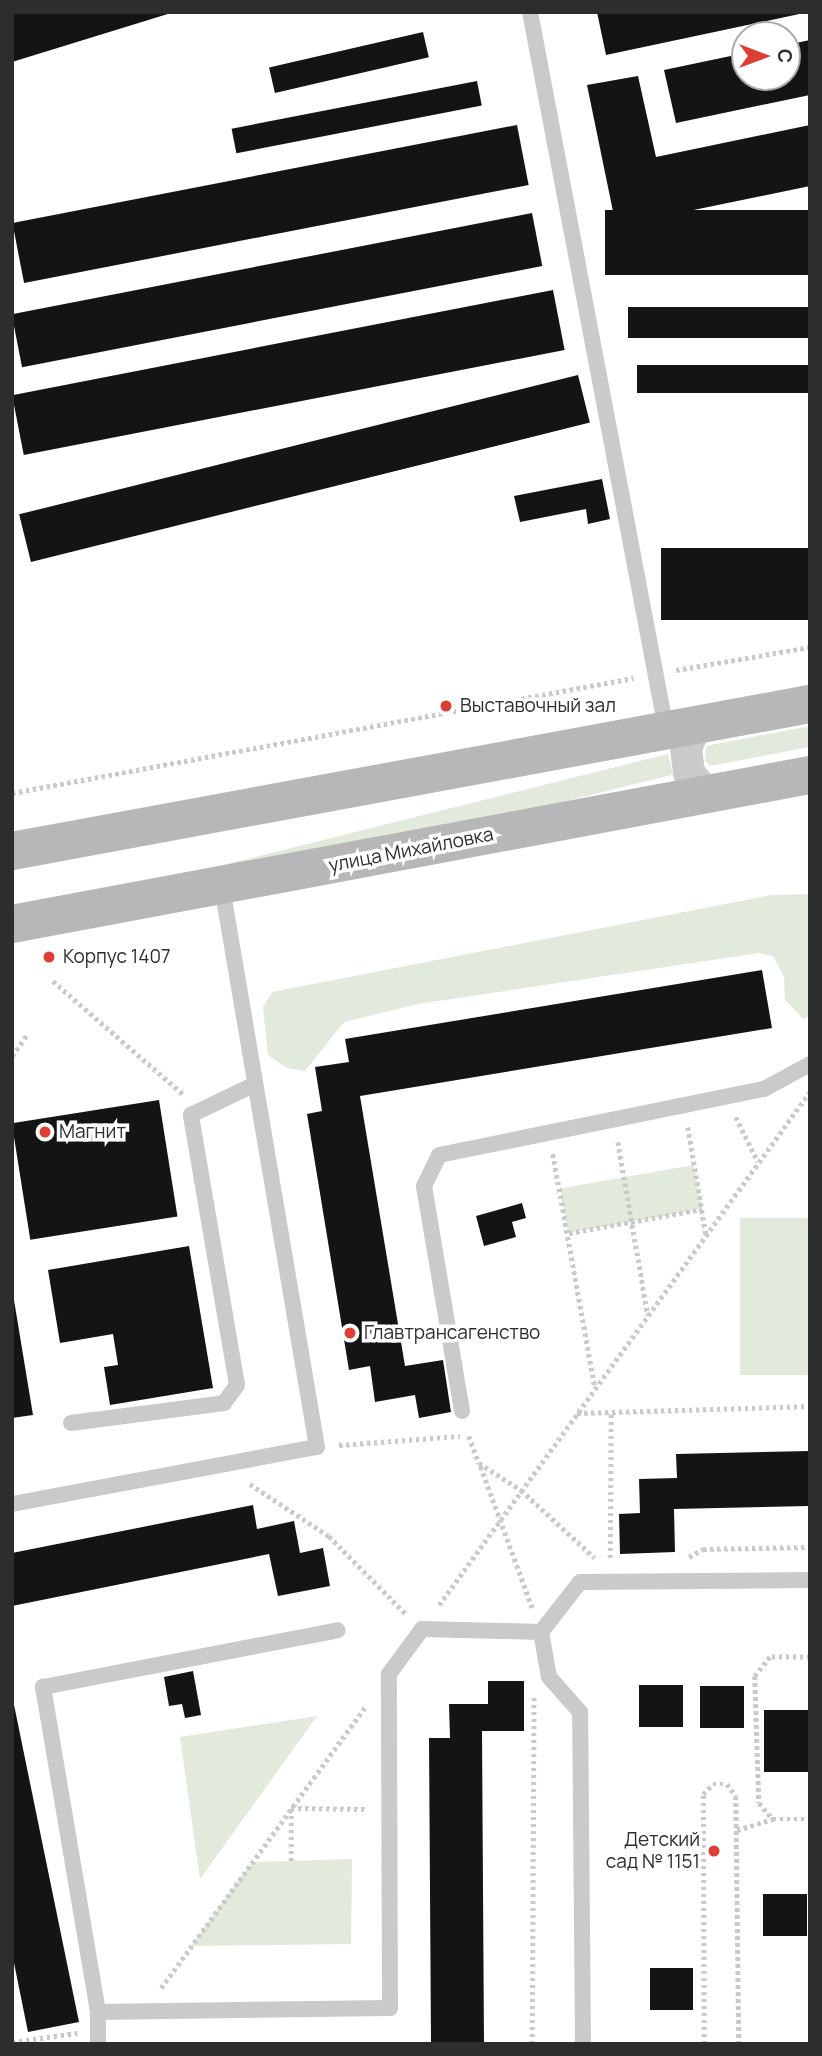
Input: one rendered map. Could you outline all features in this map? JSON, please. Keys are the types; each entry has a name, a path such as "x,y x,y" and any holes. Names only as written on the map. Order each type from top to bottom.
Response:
{"main road":[{"path":"12,852 810,704"},
{"name":"улица Михайловка","path":"12,924 222,887 810,775"}],"street":[{"path":"681,727 690,774 706,793"}],"lane":[{"path":"530,12 657,674 681,727"},
{"path":"12,1504 317,1447 222,887"},
{"path":"462,1411 424,1186 439,1155 764,1089 810,1064"},
{"path":"71,1423 224,1403 237,1385 191,1115 255,1084"},
{"path":"583,2044 580,1712 550,1677 541,1632 580,1581 810,1580"},
{"path":"98,2012 390,2008 389,1674 422,1629 541,1632"},
{"path":"99,2044 98,2012 43,1687 338,1630"}],"path":[{"path":"12,793 810,648"},
{"path":"53,981 182,1090 191,1115"},
{"path":"12,1056 28,1033"},
{"path":"222,1465 329,1536 422,1629 810,1093"},
{"path":"726,1097 759,1163"},
{"path":"685,1105 706,1235"},
{"path":"614,1120 648,1315"},
{"path":"549,1133 595,1388"},
{"path":"569,1233 702,1209"},
{"path":"577,1413 810,1406"},
{"path":"462,1411 499,1522 541,1632 534,1681 532,2044"},
{"path":"610,1561 611,1412"},
{"path":"317,1447 469,1436"},
{"path":"479,1463 521,1490 597,1560 622,1561"},
{"path":"682,1561 703,1549 810,1547"},
{"path":"773,1819 759,1803 754,1676 770,1657 810,1657"},
{"path":"144,2012 389,1674"},
{"path":"704,2044 703,1794 713,1784 727,1784 736,1796 739,2044"},
{"path":"292,1808 390,1809"},
{"path":"291,1861 292,1808"},
{"path":"737,1830 773,1819 810,1819"},
{"path":"12,2042 84,2032 98,2012"}],"green space":[{"path":"810,726 810,747 710,766 705,761 706,746"},
{"path":"668,754 673,774 26,936 21,915"},
{"path":"810,894 810,1016 803,1019 785,1000 784,977 773,956 759,953 418,1004 344,1022 305,1071 287,1068 268,1055 263,1007 272,992 772,895"},
{"path":"694,1165 702,1209 568,1233 560,1189"},
{"path":"740,1218 810,1218 810,1375 740,1375"},
{"path":"317,1716 200,1879 180,1737"},
{"path":"352,1859 351,1944 191,1946 252,1862"}],"building":[{"path":"12,12 171,12 171,13 12,62"},
{"path":"597,12 804,12 766,21 731,21 731,28 606,55"},
{"path":"423,32 429,57 275,93 269,68"},
{"path":"810,40 810,95 676,123 664,70 731,56 731,91 801,91 801,42"},
{"path":"638,76 656,157 810,125 810,186 616,226 587,85"},
{"path":"477,81 482,106 236,153 232,129"},
{"path":"517,125 529,185 24,283 12,223"},
{"path":"605,210 810,210 810,275 605,275"},
{"path":"532,213 542,266 22,367 12,314"},
{"path":"553,290 565,350 24,455 12,395"},
{"path":"628,307 810,307 810,338 628,338"},
{"path":"637,365 810,365 810,393 637,393"},
{"path":"578,375 590,423 31,562 19,514"},
{"path":"602,479 610,519 588,524 586,509 520,522 514,496"},
{"path":"661,548 810,548 810,620 661,620"},
{"path":"762,970 772,1028 360,1096 405,1366 443,1360 451,1412 419,1418 415,1395 375,1402 370,1366 349,1370 307,1114 322,1111 315,1067 349,1062 345,1039"},
{"path":"159,1100 177,1217 30,1240 12,1123"},
{"path":"522,1203 526,1218 512,1222 516,1237 484,1246 476,1216"},
{"path":"189,1246 213,1388 110,1405 104,1367 118,1365 113,1334 60,1343 48,1270"},
{"path":"12,1288 33,1415 12,1418"},
{"path":"810,1451 810,1506 674,1509 675,1552 620,1554 619,1514 640,1513 639,1479 677,1478 676,1454"},
{"path":"253,1505 257,1529 294,1521 300,1553 323,1548 330,1586 278,1596 269,1554 12,1606 12,1553"},
{"path":"193,1671 201,1715 185,1718 182,1704 169,1706 164,1677"},
{"path":"488,1681 524,1681 524,1731 482,1731 484,2044 431,2044 429,1738 450,1738 449,1704 488,1704"},
{"path":"639,1685 683,1685 683,1727 639,1727"},
{"path":"700,1686 744,1686 744,1728 700,1728"},
{"path":"12,1695 79,2022 28,2032 12,1953"},
{"path":"764,1710 810,1710 810,1772 764,1772"},
{"path":"763,1894 807,1894 807,1936 763,1936"},
{"path":"650,1968 693,1968 693,2010 650,2010"}],"place":[{"name":"Выставочный зал","path":"446,706"},
{"name":"Корпус 1407","path":"49,957"},
{"name":"Магнит","path":"45,1132"},
{"name":"Главтрансагенство","path":"350,1333"},
{"name":"Детский сад № 1151","path":"714,1851"}]}
